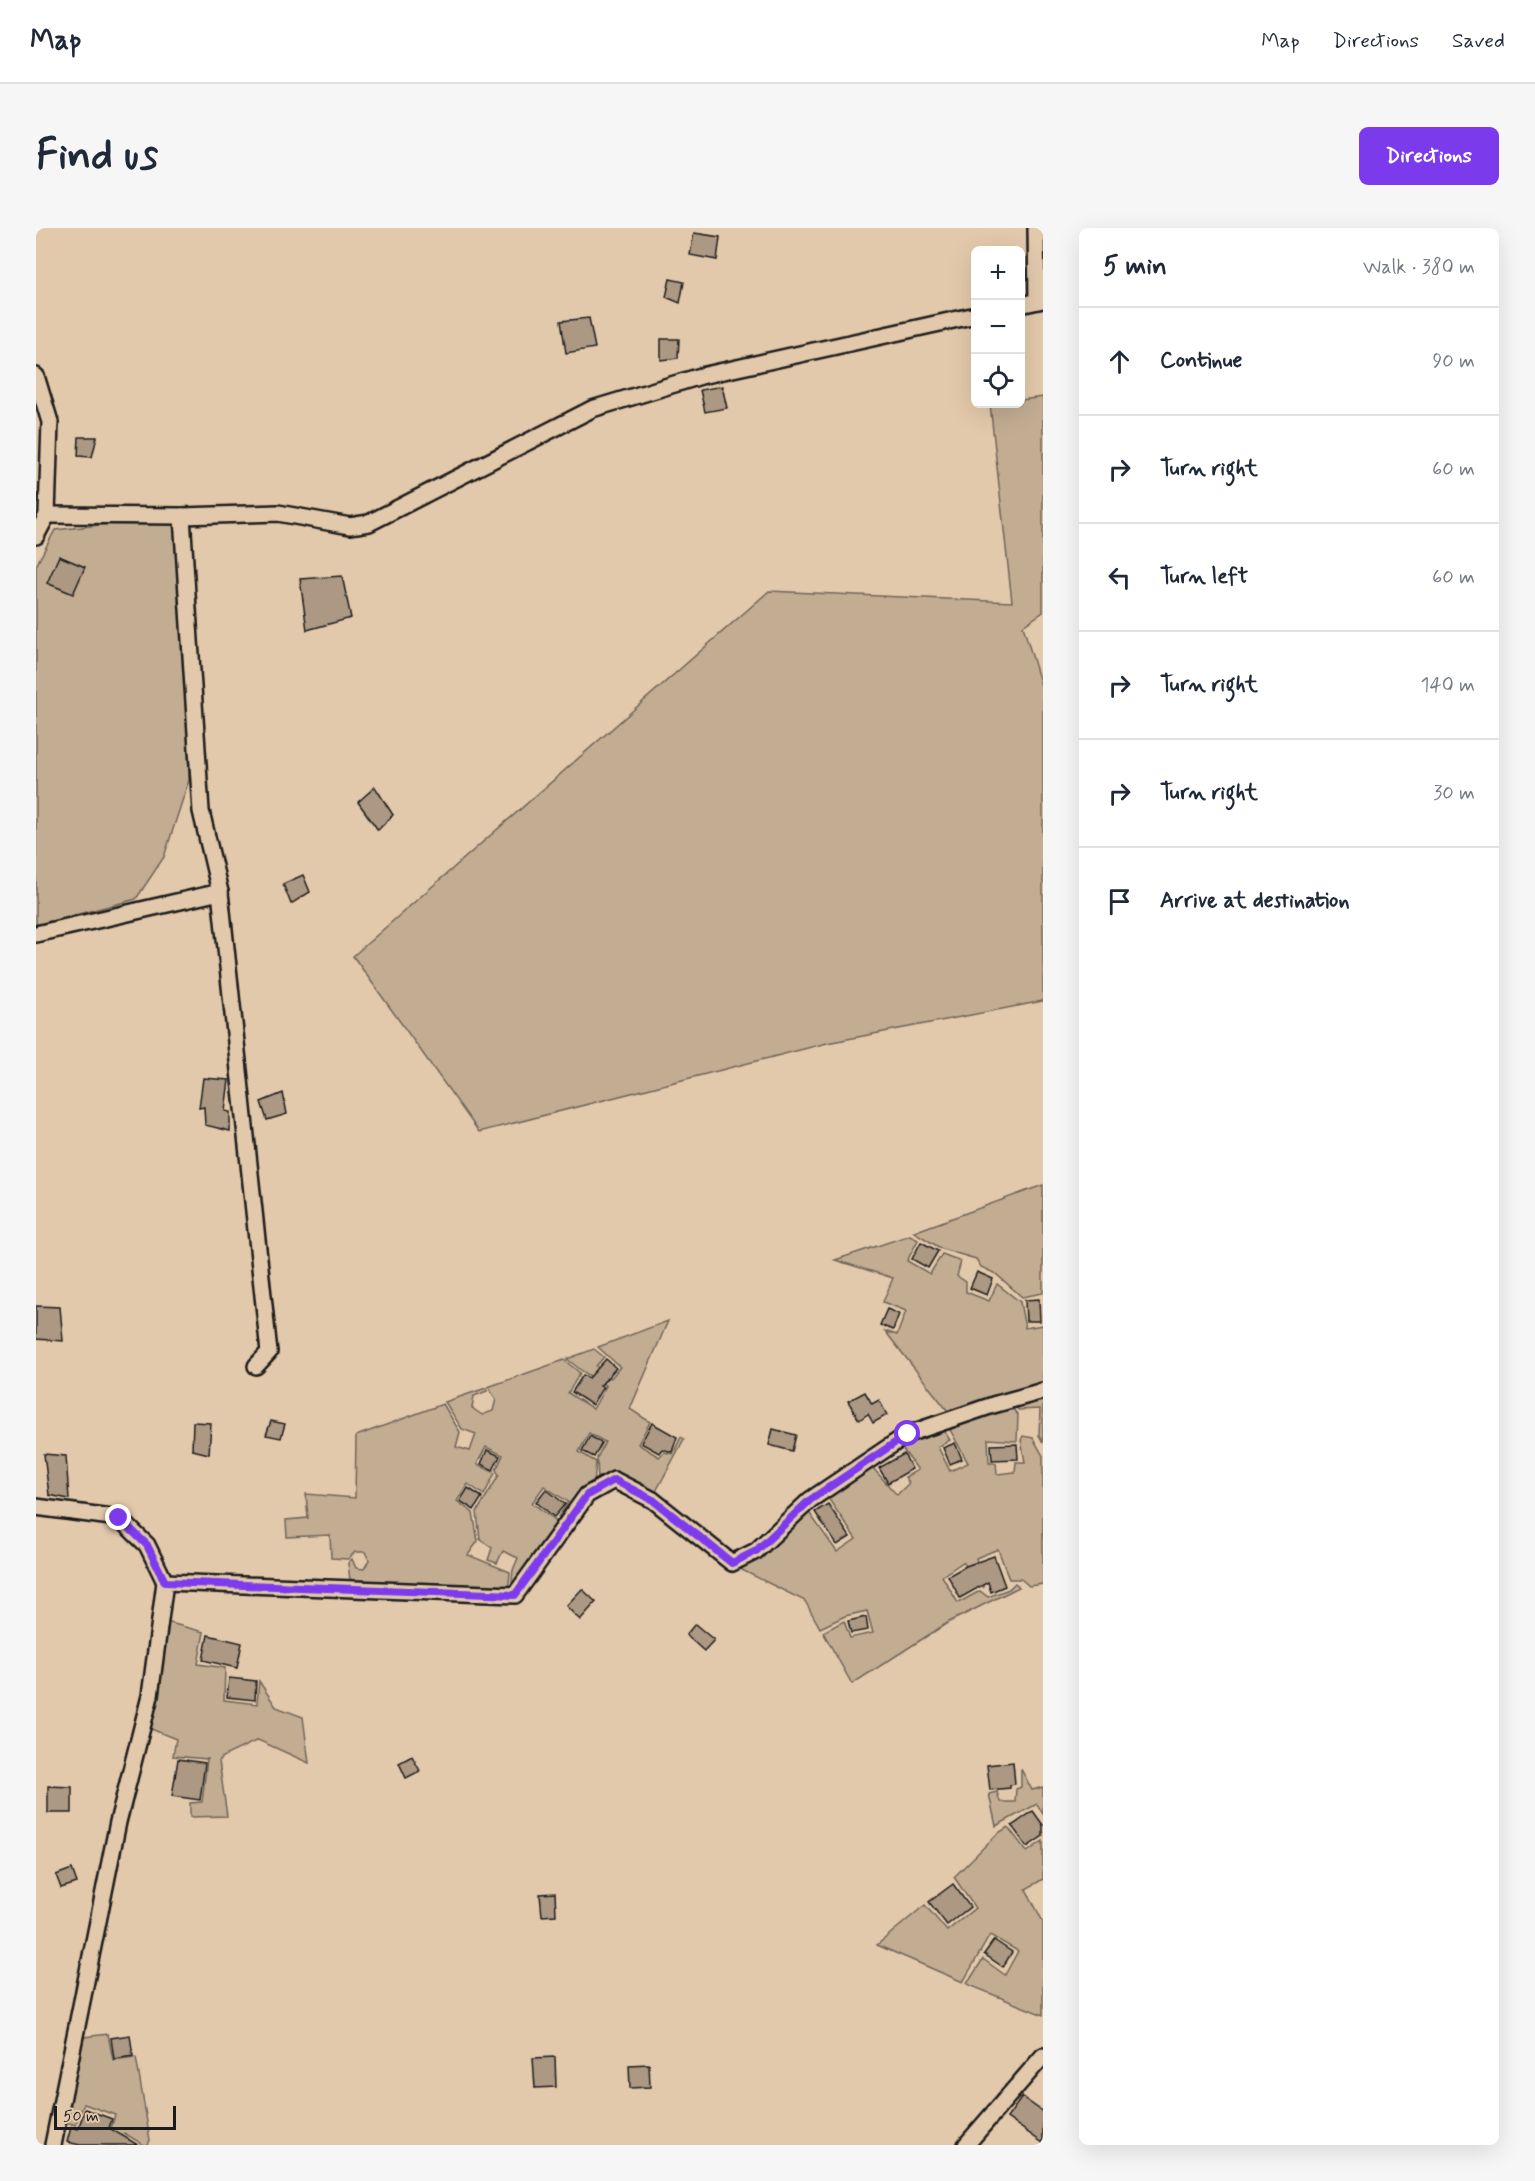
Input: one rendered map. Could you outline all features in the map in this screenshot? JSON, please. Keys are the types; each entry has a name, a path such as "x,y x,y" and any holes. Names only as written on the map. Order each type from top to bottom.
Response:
{"street":[{"path":"1025,304 1040,300 1036,228"},
{"path":"47,515 182,516 278,513 350,526 369,524 592,410 701,376 971,316"},
{"path":"36,376 50,422 47,515 36,536"},
{"path":"182,516 201,811 220,892 269,1352 256,1366"},
{"path":"36,934 220,892"},
{"path":"165,1582 515,1595 587,1495 614,1480 653,1500 732,1563 756,1551 810,1500 908,1434 993,1405 1043,1391"},
{"path":"36,1507 119,1518 147,1545 165,1582 150,1696 118,1822 53,2145"},
{"path":"966,2145 1042,2059"}],"shaded area":[{"path":"1043,397 1043,612 1023,626 1043,692 1043,1001 827,1043 479,1132 353,956 769,591 1012,602 990,408 1025,408 1025,399"},
{"path":"182,516 189,780 164,857 136,899 36,925 36,566 55,530"},
{"path":"1043,1185 1043,1293 1022,1297 996,1274 981,1267 976,1259 942,1249 914,1232"},
{"path":"910,1235 918,1240 907,1261 930,1274 942,1254 961,1261 957,1276 966,1282 966,1292 989,1301 997,1284 1020,1302 1025,1328 1043,1325 1043,1388 953,1416 947,1410 885,1331 897,1335 906,1311 883,1302 893,1278 835,1260"},
{"path":"668,1321 630,1409 650,1422 638,1444 659,1457 664,1452 673,1454 681,1437 684,1439 654,1495 612,1472 598,1480 597,1458 605,1442 589,1433 579,1452 596,1462 594,1483 562,1524 558,1517 568,1502 544,1486 532,1503 554,1519 559,1527 511,1589 513,1570 518,1558 503,1551 497,1563 488,1560 492,1548 480,1539 477,1512 499,1475 496,1470 503,1455 486,1447 477,1464 495,1473 484,1495 468,1484 457,1501 473,1513 478,1541 468,1555 510,1572 508,1594 351,1589 348,1563 352,1559 356,1568 364,1569 369,1560 365,1552 355,1552 348,1559 331,1558 330,1535 287,1537 286,1520 308,1518 306,1494 355,1498 356,1436 443,1404 460,1432 456,1447 470,1451 476,1434 462,1429 445,1402 486,1388 487,1391 474,1396 472,1408 482,1415 493,1411 496,1399 488,1387 564,1360 580,1373 568,1393 593,1409 606,1386 567,1359 594,1349 604,1357 596,1366 611,1378 620,1367 598,1347"},
{"path":"1043,1396 1043,1443 1039,1435 1040,1409 1018,1410 1015,1402"},
{"path":"1010,1406 1018,1415 1017,1441 988,1439 989,1463 996,1463 997,1474 1015,1472 1016,1462 1025,1462 1021,1440 1023,1436 1033,1438 1043,1456 1043,1584 1029,1586 1021,1579 1009,1579 998,1549 976,1558 984,1588 963,1562 942,1576 958,1603 980,1591 988,1597 1009,1589 1015,1583 1019,1587 949,1622 852,1684 823,1632 844,1621 850,1638 873,1633 867,1611 845,1616 820,1628 805,1601 738,1568 808,1511 837,1552 856,1539 826,1495 871,1466 897,1495 909,1483 905,1477 918,1470 901,1447 916,1437 942,1428 950,1440 938,1447 950,1471 968,1463 948,1426"},
{"path":"166,1622 204,1632 198,1664 225,1668 224,1700 257,1704 259,1681 276,1707 303,1717 309,1763 258,1740 222,1757 219,1761 227,1816 190,1817 190,1803 202,1802 207,1759 173,1756 176,1739 146,1727"},
{"path":"1021,1769 1032,1790 1043,1787 1043,1814 1037,1804 996,1826 989,1794 997,1792 1000,1802 1015,1802 1016,1789 1021,1787"},
{"path":"1008,1827 1027,1852 1043,1841 1043,1879 1026,1889 1043,1922 1043,2015 967,1984 983,1959 1005,1975 1018,1951 990,1935 963,1982 877,1945 925,1905 947,1931 975,1908 954,1877 997,1834"},
{"path":"108,2034 113,2060 136,2057 150,2140 148,2145 124,2133 117,2145 106,2145 115,2115 84,2104 75,2125 66,2122 84,2037"}],"building":[{"path":"694,233 720,237 717,260 690,255"},
{"path":"670,279 684,282 680,303 666,297"},
{"path":"589,318 595,348 566,353 561,321"},
{"path":"661,339 679,339 678,358 661,360"},
{"path":"722,386 727,408 705,412 700,390"},
{"path":"79,437 97,437 92,457 78,456"},
{"path":"59,556 85,567 73,594 47,583"},
{"path":"342,576 351,618 307,630 300,579"},
{"path":"375,787 393,815 378,830 358,802"},
{"path":"303,875 310,892 291,904 283,884"},
{"path":"203,1078 229,1080 225,1111 230,1112 230,1131 205,1125 204,1107 199,1108"},
{"path":"283,1093 287,1114 267,1120 261,1102"},
{"path":"921,1242 938,1251 928,1268 912,1259"},
{"path":"977,1272 993,1279 987,1295 970,1288"},
{"path":"1039,1299 1040,1321 1026,1321 1025,1300"},
{"path":"36,1306 60,1307 63,1341 36,1339"},
{"path":"887,1309 899,1314 893,1330 880,1325"},
{"path":"606,1359 616,1368 600,1386 603,1387 592,1405 572,1392 583,1375 589,1378"},
{"path":"865,1392 872,1404 879,1400 887,1415 873,1423 868,1414 859,1420 848,1401"},
{"path":"271,1421 285,1424 281,1438 266,1435"},
{"path":"193,1422 211,1423 209,1454 192,1450"},
{"path":"652,1423 677,1437 672,1452 662,1449 659,1453 641,1443"},
{"path":"773,1429 796,1435 792,1451 769,1445"},
{"path":"590,1436 602,1443 594,1457 582,1451"},
{"path":"955,1443 962,1459 950,1464 943,1448"},
{"path":"1017,1444 1018,1459 992,1460 991,1445"},
{"path":"487,1450 500,1456 493,1470 481,1464"},
{"path":"44,1454 66,1456 69,1499 49,1495"},
{"path":"904,1454 912,1469 888,1483 879,1468"},
{"path":"468,1488 482,1497 474,1510 460,1501"},
{"path":"546,1489 565,1504 554,1517 536,1502"},
{"path":"828,1504 850,1537 837,1545 815,1512"},
{"path":"994,1556 1005,1586 991,1592 988,1582 960,1598 948,1576 966,1566"},
{"path":"582,1589 596,1602 580,1620 566,1606"},
{"path":"866,1617 868,1630 851,1633 848,1621"},
{"path":"695,1624 714,1640 704,1651 686,1635"},
{"path":"208,1635 242,1643 237,1668 203,1660"},
{"path":"229,1678 256,1681 255,1700 227,1697"},
{"path":"412,1756 420,1771 406,1778 399,1763"},
{"path":"178,1759 205,1763 200,1800 172,1796"},
{"path":"1013,1762 1015,1784 1010,1785 1010,1788 990,1790 987,1765"},
{"path":"48,1786 72,1787 72,1813 48,1813"},
{"path":"1033,1811 1043,1825 1043,1836 1027,1847 1012,1826"},
{"path":"72,1869 77,1883 61,1888 56,1875"},
{"path":"953,1884 970,1907 947,1925 929,1902"},
{"path":"555,1893 556,1915 542,1916 540,1894"},
{"path":"994,1940 1012,1952 1003,1967 984,1954"},
{"path":"130,2035 133,2056 114,2059 111,2038"},
{"path":"555,2057 556,2087 535,2088 533,2058"},
{"path":"649,2064 650,2087 630,2088 629,2065"},
{"path":"1022,2097 1043,2112 1043,2143 1007,2118"},
{"path":"85,2109 112,2119 109,2128 138,2145 80,2145 67,2142 71,2127 78,2129"}],"route":[{"path":"119,1518 147,1545 165,1582 515,1595 587,1495 614,1480 653,1500 732,1563 756,1551 810,1500 908,1434"}]}
